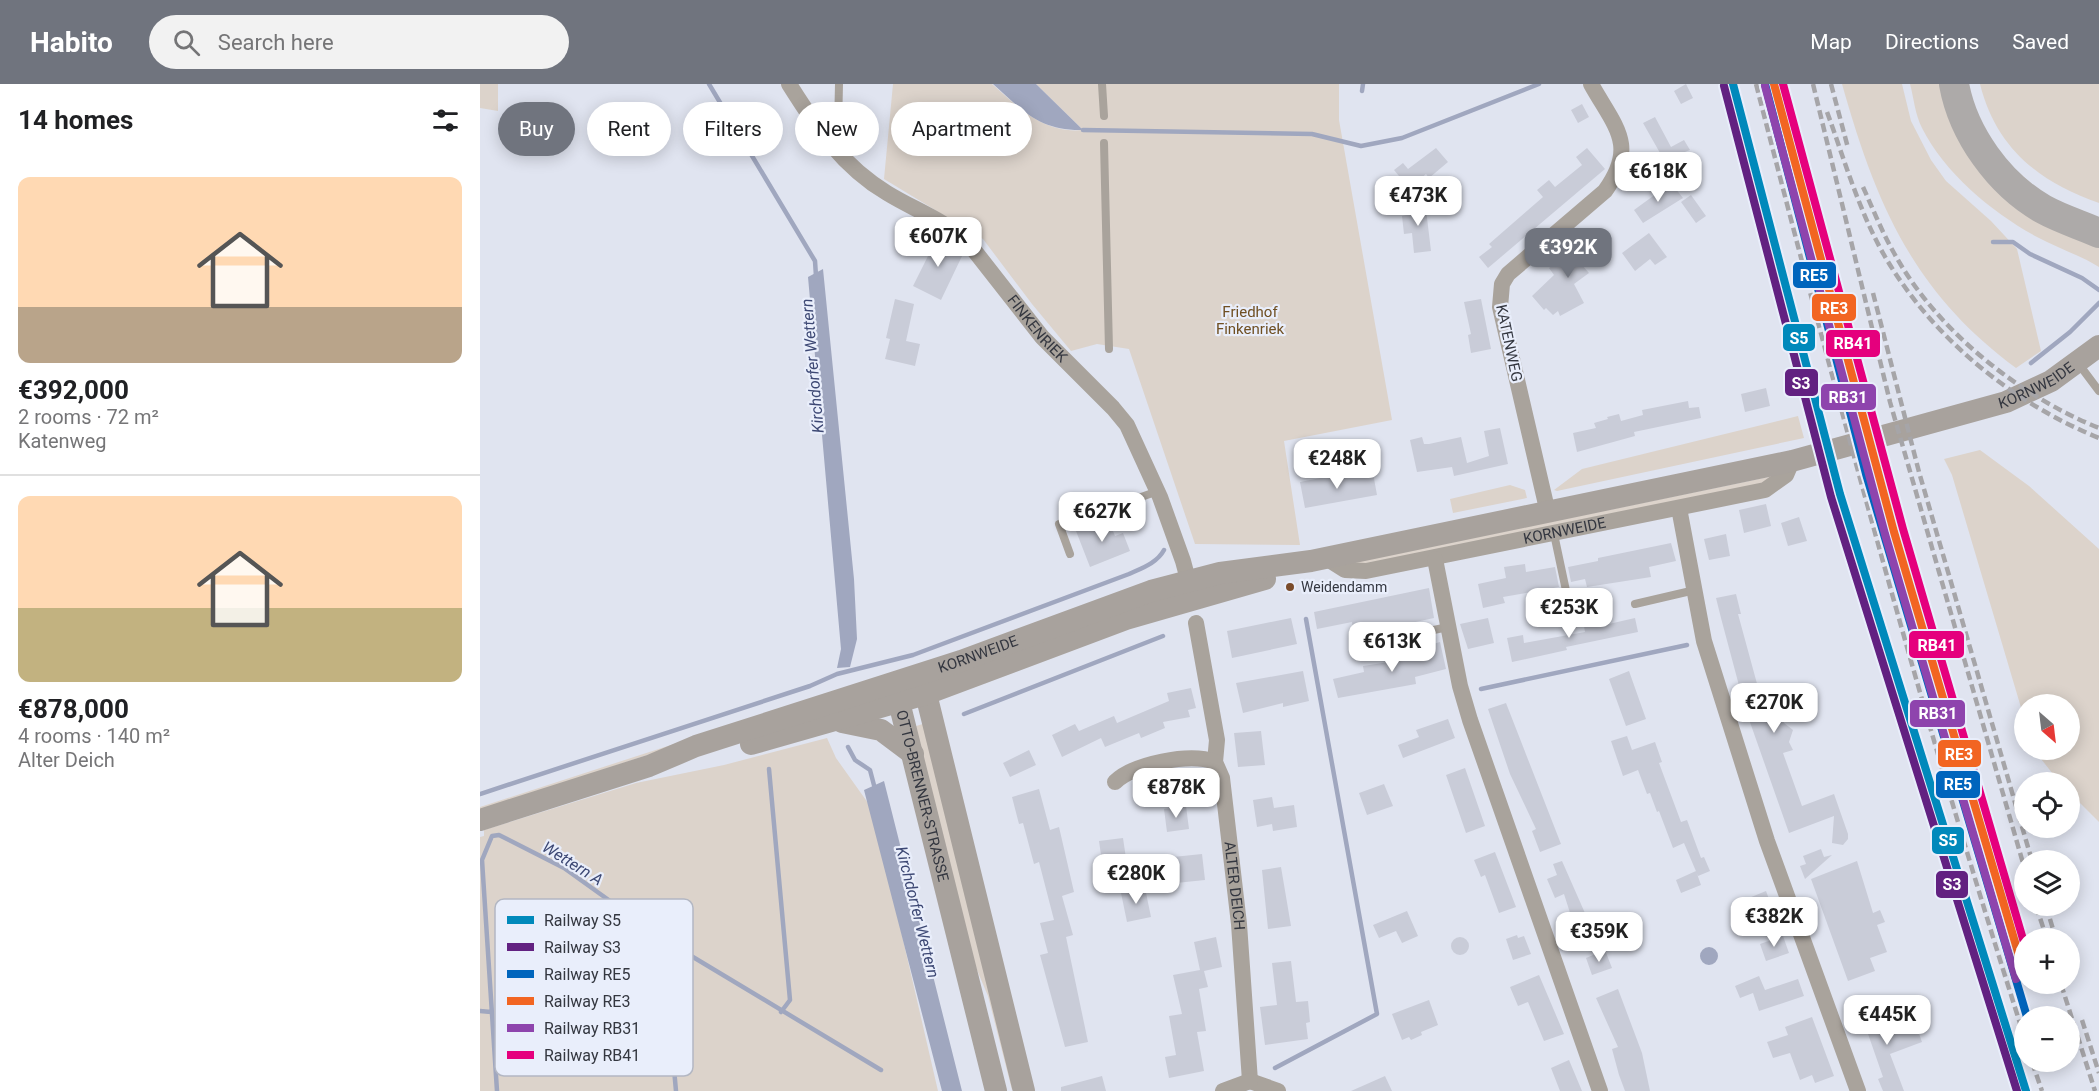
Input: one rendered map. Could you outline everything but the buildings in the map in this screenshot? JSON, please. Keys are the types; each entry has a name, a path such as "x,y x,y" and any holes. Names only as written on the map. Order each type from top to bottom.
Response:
{"highway":[{"path":"1954,84 1970,130 1986,156 2010,184 2042,208 2099,233"},
{"path":"1972,84 1980,109 1994,135 2022,170 2056,194 2099,212"}],"main road":[{"name":"KORNWEIDE","path":"480,820 649,766 696,746 907,679 1116,603 1286,573 1318,560 1551,524 1792,461 2006,402 2036,390 2078,363 2099,346"},
{"name":"KORNWEIDE","path":"649,766 701,758 926,694 1093,631 1190,590"},
{"name":"OTTO-BRENNER-STRASSE","path":"996,1091 899,702 907,679 926,694 1024,1091"},
{"path":"826,722 852,723 881,730 913,754"}],"street":[{"name":"FINKENRIEK","path":"789,84 801,102"},
{"path":"1591,84 1619,135 1623,156"},
{"name":"FINKENRIEK","path":"842,156 872,183 949,227 973,247 1047,343 1120,416 1158,491 1190,590"},
{"name":"KATENWEG","path":"1551,524 1500,307 1500,292 1508,274 1605,191 1617,174 1623,156"},
{"name":"KORNWEIDE","path":"1318,560 1354,572 1435,559 1551,524 1679,508 1765,490 1786,475 1792,461"},
{"path":"1679,508 1704,641 1767,841 1858,1091"},
{"path":"1435,559 1470,720 1600,1091"},
{"name":"ALTER DEICH","path":"1196,623 1217,740 1215,762 1222,778 1239,924 1250,1081"},
{"path":"1115,782 1138,767 1195,758 1215,762"},
{"path":"1223,1091 1250,1081 1278,1091"}],"lane":[{"path":"839,84 839,102"},
{"path":"1102,84 1104,116"},
{"path":"1104,143 1109,349"},
{"path":"1623,156 1662,168 1672,168 1686,158"},
{"path":"2078,363 2099,392"},
{"path":"1070,554 1059,524 1120,501 1130,501 1158,491"},
{"path":"1533,613 1559,608 1568,600 1551,524"},
{"path":"1635,604 1695,591"},
{"path":"1362,645 1448,627"}],"green space":[{"path":"480,84 498,84 498,111 480,108"},
{"name":"Friedhof Finkenriek","path":"893,84 992,84 1012,102 891,102"},
{"name":"Friedhof Finkenriek","path":"1036,84 1339,84 1339,120 1392,420 1284,441 1300,545 1195,544 1129,349 1097,344 1071,351 983,239 884,179 891,105 891,156 1032,156 1032,117 1056,128 1083,130"},
{"path":"1842,84 1902,84 1911,121 1931,160 1946,181 1991,221 2017,249 2041,351 2016,368 1980,339 1950,308 1925,276 1903,242 1869,168"},
{"path":"1910,84 1947,84 1956,117 2099,243 2099,267 2020,227 1972,191 1943,161 1922,128"},
{"path":"1980,84 2099,84 2099,203 2057,185 2023,160 1997,127 1987,107"},
{"path":"1798,416 1804,438 1554,490 1582,469"},
{"path":"1980,450 2029,486 2099,549 2099,822 2080,803 2080,772 2051,772 2042,760 2080,760 2080,694 2017,694 1952,475 1944,459"},
{"path":"1778,475 1774,481 1366,568 1351,563"},
{"path":"1510,485 1525,490 1527,498 1453,513 1450,499"},
{"path":"862,683 480,811 480,807"},
{"path":"926,723 1016,1088 1012,1090 988,996 971,956 913,727"},
{"path":"827,738 836,758 873,810 938,1091 480,1091 480,837 484,836 484,830 636,783 724,765"}],"water":[{"path":"993,84 1036,84 1083,130 1055,127 1044,123 1032,117 1032,102 1013,102"},
{"path":"823,269 854,579 857,639 850,667 837,668 841,649 808,277"},
{"path":"884,781 962,1091 942,1091 864,790"},
{"path":"1709,947 1715,950 1718,956 1715,962 1709,965 1703,962 1700,956 1703,950"}],"waterway":[{"name":"Kirchdorfer Wettern","path":"709,84 815,261 816,276"},
{"path":"1362,91 1363,84"},
{"path":"1083,130 1312,134 1361,146 1402,138 1539,84"},
{"path":"1993,242 2013,242 2030,254 2082,278 2099,290"},
{"path":"2031,363 2070,332 2099,303"},
{"path":"480,794 810,686 837,674 913,655 1129,574 1153,562 1164,550"},
{"path":"1275,1068 1377,1014 1306,619"},
{"path":"964,714 1163,636"},
{"path":"1481,689 1687,645"},
{"name":"Kirchdorfer Wettern","path":"848,747 855,760 870,770 875,789"},
{"path":"769,769 790,1000 781,1012"},
{"name":"Wettern A","path":"495,1060 482,860 492,836 499,835 564,868 607,899"},
{"name":"Wettern A","path":"693,957 881,1070"},
{"path":"480,1011 491,1012"},
{"name":"Wettern A","path":"496,1076 497,1091"},
{"path":"675,1076 676,1091"}],"railway":[{"path":"1756,84 1883,563 2015,1006"},
{"path":"1813,84 1890,402 2019,850"},
{"path":"1831,84 1848,148"},
{"path":"1827,112 1854,188 1877,243 1906,289 1928,317 1979,366 2007,387 2036,407 2099,438"},
{"path":"1863,187 1890,245 1912,281 1932,308 1956,334 2010,379 2039,398 2099,428"},
{"path":"1873,293 1919,472 2029,850"},
{"path":"2039,916 2043,928"},
{"path":"2049,916 2053,928"},
{"path":"2064,994 2095,1091"},
{"path":"2082,1020 2099,1073"},
{"path":"2035,1072 2042,1091"}],"rail line":[{"name":"S5","path":"1733,84 1840,494 2026,1091"},
{"name":"RE5","path":"1765,84 1866,474 2024,1006"},
{"name":"RE3","path":"1774,84 1894,532 2014,939"},
{"name":"RB41","path":"1783,84 1903,529 2020,928"},
{"name":"S3","path":"1724,86 1831,497 2017,1091"},
{"name":"RB31","path":"1765,86 1885,534 2014,972"}],"place":[{"name":"Weidendamm","path":"1290,587"}]}
